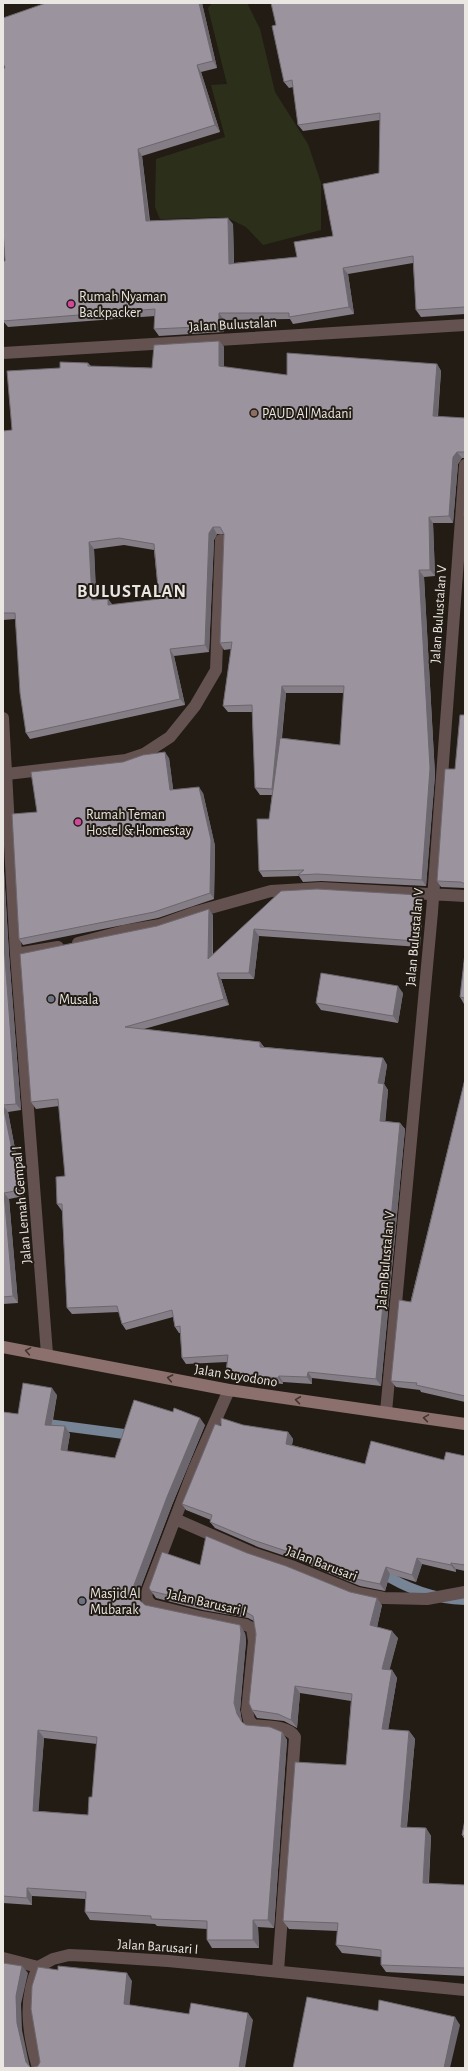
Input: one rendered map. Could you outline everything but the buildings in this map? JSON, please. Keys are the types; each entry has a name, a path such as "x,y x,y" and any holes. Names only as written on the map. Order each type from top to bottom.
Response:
{"street":[{"name":"Jalan Bulustalan","path":"3,353 465,325"},
{"name":"Jalan Bulustalan V","path":"386,1412 432,894 465,465"},
{"path":"7,774 126,760 144,754 162,743 176,731 195,706 216,670 221,540"},
{"name":"Jalan Lemah Gempal I","path":"3,718 16,954 47,1354"},
{"path":"16,954 77,943 124,931 160,925 208,908 271,891 321,888 465,896"},
{"name":"Jalan Suyodono","path":"3,1347 47,1354 229,1390 465,1424"},
{"name":"Jalan Barusari I","path":"229,1390 194,1468 146,1595 148,1601 152,1605 201,1617 246,1625 252,1628 254,1641 247,1711 249,1720 253,1725 285,1729 292,1732 295,1737 278,1972"},
{"name":"Jalan Barusari","path":"175,1519 255,1554 294,1567 358,1593 384,1598 427,1599 460,1592"},
{"name":"Jalan Barusari I","path":"38,1967 53,1959 69,1955 168,1961 465,1990"},
{"path":"3,1958 38,1967 31,1982 28,2001 29,2028 38,2068"}],"green space":[{"path":"212,3 247,3 260,29 275,92 308,144 321,183 321,230 263,245 246,227 226,217 160,219 155,207 156,159 225,137 211,85 227,84 208,8"}],"waterway":[{"path":"40,1423 124,1434 137,1438"},
{"path":"379,1571 399,1583 420,1592 465,1600"}],"place":[{"name":"Rumah Nyaman Backpacker","path":"71,304"},
{"name":"PAUD Al Madani","path":"254,413"},
{"name":"Rumah Teman Hostel & Homestay","path":"78,822"},
{"name":"Musala","path":"51,999"},
{"name":"Masjid Al Mubarak","path":"82,1601"}],"district":[{"name":"BULUSTALAN","path":"132,591"}]}
